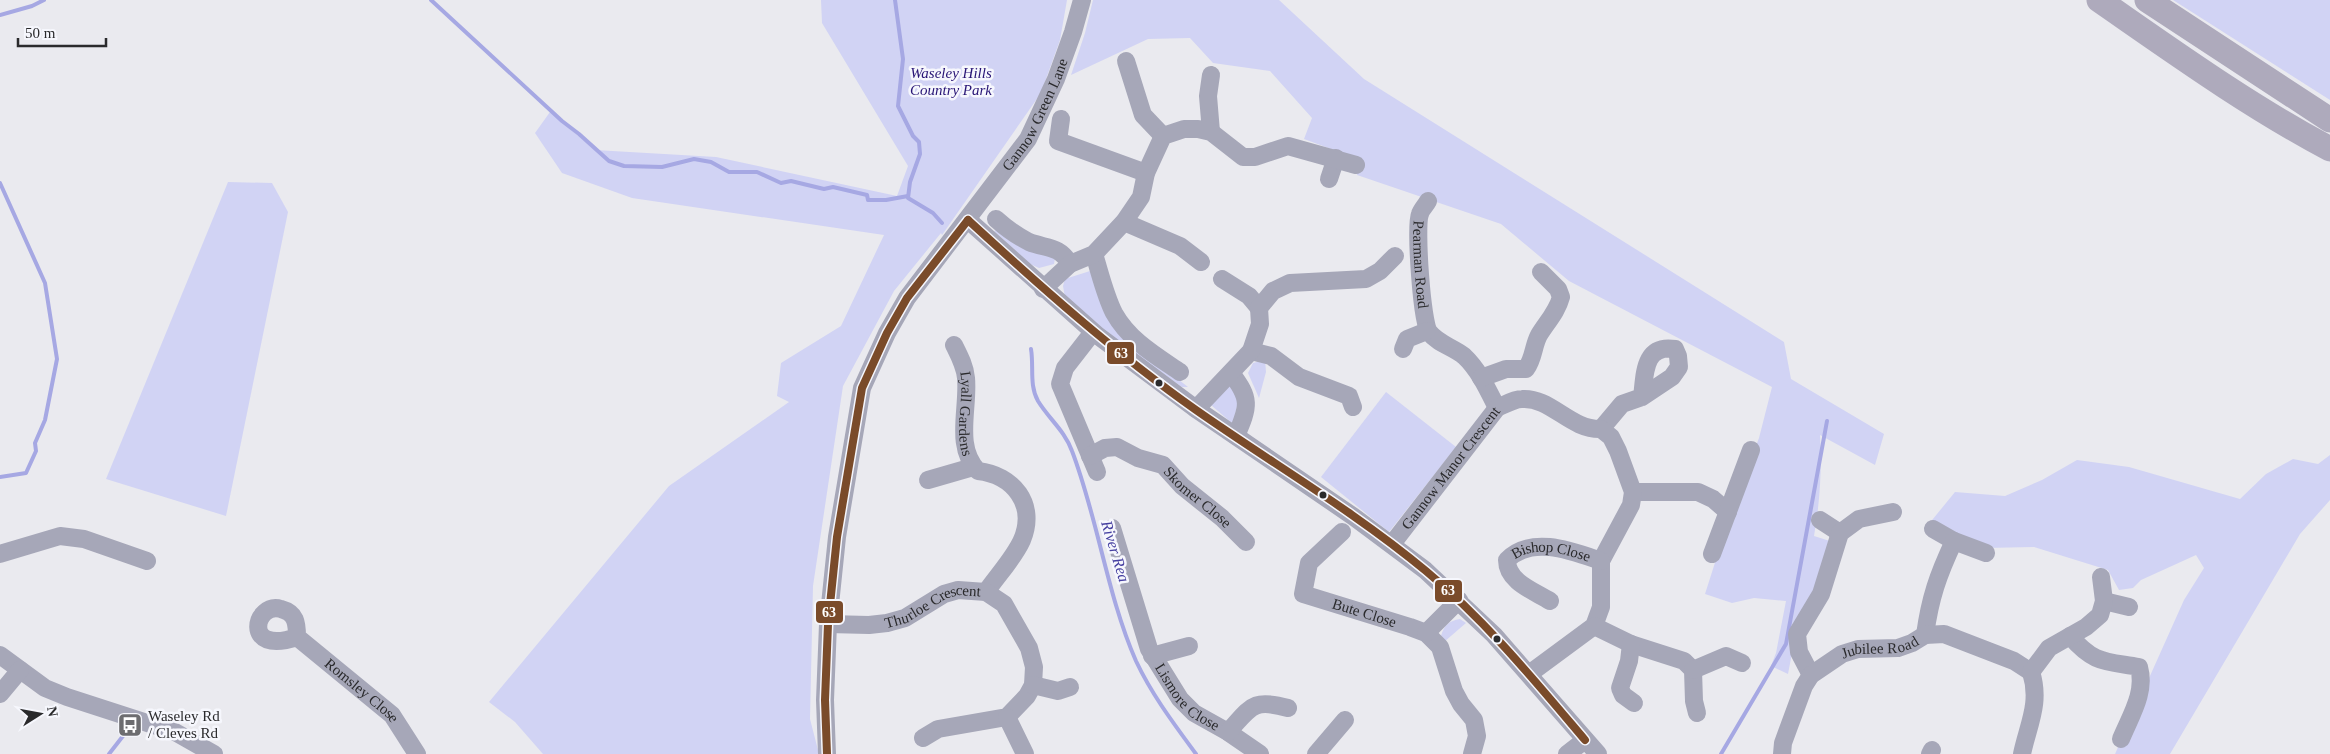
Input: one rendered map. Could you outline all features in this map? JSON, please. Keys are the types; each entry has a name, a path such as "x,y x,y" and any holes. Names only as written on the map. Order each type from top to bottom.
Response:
{"highway":[{"path":"2099,0 2186,60 2297,131 2330,149"},
{"path":"2147,0 2330,120"}],"street":[{"name":"Gannow Green Lane","path":"827,754 825,700 828,624 837,536 862,388 887,333 907,298 1028,139 1056,79 1082,0"},
{"path":"1126,61 1143,115 1163,136"},
{"path":"1210,132 1208,96 1211,75"},
{"path":"1061,119 1054,147 1146,173"},
{"path":"1043,289 1070,264 1094,254 1124,222 1140,197 1146,173 1163,136 1184,129 1198,129 1210,132 1235,152 1249,158 1288,146 1356,164"},
{"path":"1329,179 1336,158"},
{"name":"Pearman Road","path":"1428,202 1420,214 1418,230 1423,316 1427,331 1436,339 1464,356 1482,378 1497,408"},
{"path":"996,219 1010,232 1030,242 1059,250 1070,264"},
{"path":"968,220 1093,332 1196,409 1392,544 1426,570 1459,600 1529,674 1598,754"},
{"path":"1124,222 1180,246 1201,262"},
{"path":"1094,254 1114,312 1125,330 1150,353 1180,372"},
{"path":"1259,308 1274,291 1290,283 1366,279 1380,271 1395,256"},
{"path":"1482,378 1506,369 1526,369 1532,360 1538,337 1558,309 1561,297 1558,289 1541,272"},
{"path":"1196,409 1252,350 1260,324 1259,308 1248,296 1222,279"},
{"name":"Pearman Road","path":"1404,349 1407,340 1427,331"},
{"name":"Skomer Close","path":"1093,332 1065,368 1060,384 1093,464 1105,448 1116,447 1138,458 1163,465 1182,486 1222,518 1246,542"},
{"path":"1252,350 1271,356 1299,377 1349,396 1353,407"},
{"name":"Lyall Gardens","path":"954,357 966,378 964,417 966,453 973,467 978,471 992,473 1007,480 1019,492 1026,512 1021,542 986,592"},
{"path":"1231,372 1244,390 1246,399 1244,416 1236,436"},
{"path":"1529,674 1594,626 1601,607 1601,562 1632,505 1633,492 1611,436 1601,429 1622,404 1642,397"},
{"name":"Gannow Manor Crescent","path":"1392,544 1497,408 1521,398 1534,400 1574,423 1591,429 1601,429"},
{"path":"1712,554 1752,450"},
{"name":"Lyall Gardens","path":"928,480 973,467"},
{"path":"1633,492 1698,492 1712,499 1728,512"},
{"path":"1811,675 1799,652 1797,634 1821,594 1840,533 1859,519 1893,512"},
{"path":"1820,520 1840,533"},
{"name":"Lismore Close","path":"1112,528 1152,656 1180,699 1194,713 1228,732 1260,754"},
{"path":"1933,529 1954,541 1986,553"},
{"name":"Bute Close","path":"1342,532 1309,563 1295,594 1426,633"},
{"path":"0,554 60,536 84,539 147,562"},
{"path":"1925,635 1928,609 1936,581 1954,541"},
{"name":"Bishop Close","path":"1550,602 1514,579 1507,569 1507,560 1514,553 1536,546 1550,547 1575,552 1601,562"},
{"path":"2022,754 2026,735 2035,710 2035,684 2031,672 2049,648 2100,615 2104,601 2101,577"},
{"name":"Thurloe Crescent","path":"828,624 869,625 887,623 905,618 944,594 958,590 986,592 1004,604 1029,648 1034,666 1033,685"},
{"path":"1459,600 1426,633 1440,647 1454,691 1461,704 1474,720 1477,736 1472,754"},
{"path":"2104,601 2130,607"},
{"path":"1594,626 1631,644 1684,661 1693,670 1694,701 1697,713"},
{"name":"Jubilee Road","path":"1782,754 1783,743 1804,686 1811,675 1842,654 1858,649 1898,648 1912,643 1925,635 1944,634 2014,662 2031,672"},
{"path":"2070,636 2084,652 2096,659 2139,667 2143,679 2140,697 2120,739"},
{"name":"Romsley Close","path":"297,637 392,715 417,754"},
{"path":"1631,644 1629,661 1620,688 1623,695 1634,703"},
{"name":"Lismore Close","path":"1152,656 1189,646"},
{"path":"0,655 45,688 175,732 213,754"},
{"path":"1693,670 1726,656 1742,663"},
{"path":"0,694 20,670"},
{"path":"923,738 938,729 1007,717 1027,696 1033,685 1058,691 1070,687"},
{"name":"Lismore Close","path":"1228,732 1252,706 1269,702 1288,708"},
{"path":"1007,717 1025,754"},
{"path":"1316,754 1345,720"},
{"path":"1568,754 1585,740"}],"green space":[{"name":"Waseley Hills Country Park","path":"821,0 1067,0 1060,40 1041,93 942,235 941,233 894,291 843,386 813,586 810,719 819,754 543,754 515,722 489,702 669,486 789,402 777,396 781,363 841,326 884,235 632,198 562,173 535,133 550,112 595,150 716,157 897,196 908,166 822,23"},
{"path":"1093,0 1279,0 1364,79 1784,342 1791,379 1884,434 1875,465 1820,435 1820,486 1814,536 1833,542 1796,632 1788,674 1771,666 1776,653 1786,601 1754,598 1732,603 1705,594 1734,503 1759,438 1772,387 1569,281 1501,224 1357,175 1358,159 1304,139 1312,118 1270,71 1213,63 1190,38 1148,39 1071,75 1085,33"},
{"path":"2173,0 2330,0 2330,100"},
{"path":"228,182 272,183 288,212 226,516 106,479"},
{"path":"998,229 1055,258 1054,264 1039,268 1030,264 994,231"},
{"path":"1090,271 1143,352 1188,387 1182,387 1111,339 1065,297 1063,286 1065,279"},
{"path":"1265,360 1266,372 1259,398 1248,373 1253,363"},
{"path":"1230,385 1240,393 1233,424 1211,405 1222,386"},
{"path":"1386,392 1456,447 1389,532 1321,477"},
{"path":"2330,455 2330,500 2300,534 2170,754 2115,754 2184,600 2204,568 2196,555 2141,580 2133,588 2119,590 2108,570 2034,547 1984,548 1928,525 1955,492 2005,496 2042,480 2077,460 2129,467 2240,499 2266,474 2293,459 2318,464"},
{"path":"1460,619 1466,623 1444,642 1441,636 1445,626 1450,622"}],"waterway":[{"path":"0,15 32,6 44,0"},
{"path":"431,0 562,121 609,161 624,166 662,167 694,159 711,162 729,172 757,172 781,183 791,181 824,189 833,187 867,195 868,200 886,200 908,196"},
{"name":"River Rea","path":"895,0 903,59 898,106 913,136 919,142 920,154 910,182 908,198 933,213 942,223"},
{"path":"0,183 45,283 57,359 45,420 35,443 36,451 26,473 0,477"},
{"name":"River Rea","path":"1031,349 1035,395 1065,437 1072,451 1089,503 1117,610 1136,661 1156,697 1196,754"},
{"path":"1721,754 1786,644 1827,421"},
{"path":"109,754 123,736"}],"transit line":[{"name":"63","path":"968,220 1051,295 1136,366 1225,430 1371,528 1426,571 1489,631 1529,674 1585,740"},
{"name":"63","path":"827,754 825,700 828,624 837,537 862,388 887,333 907,298 968,220"}],"place":[{"name":"Waseley Rd / Cleves Rd","path":"130,725"}]}
